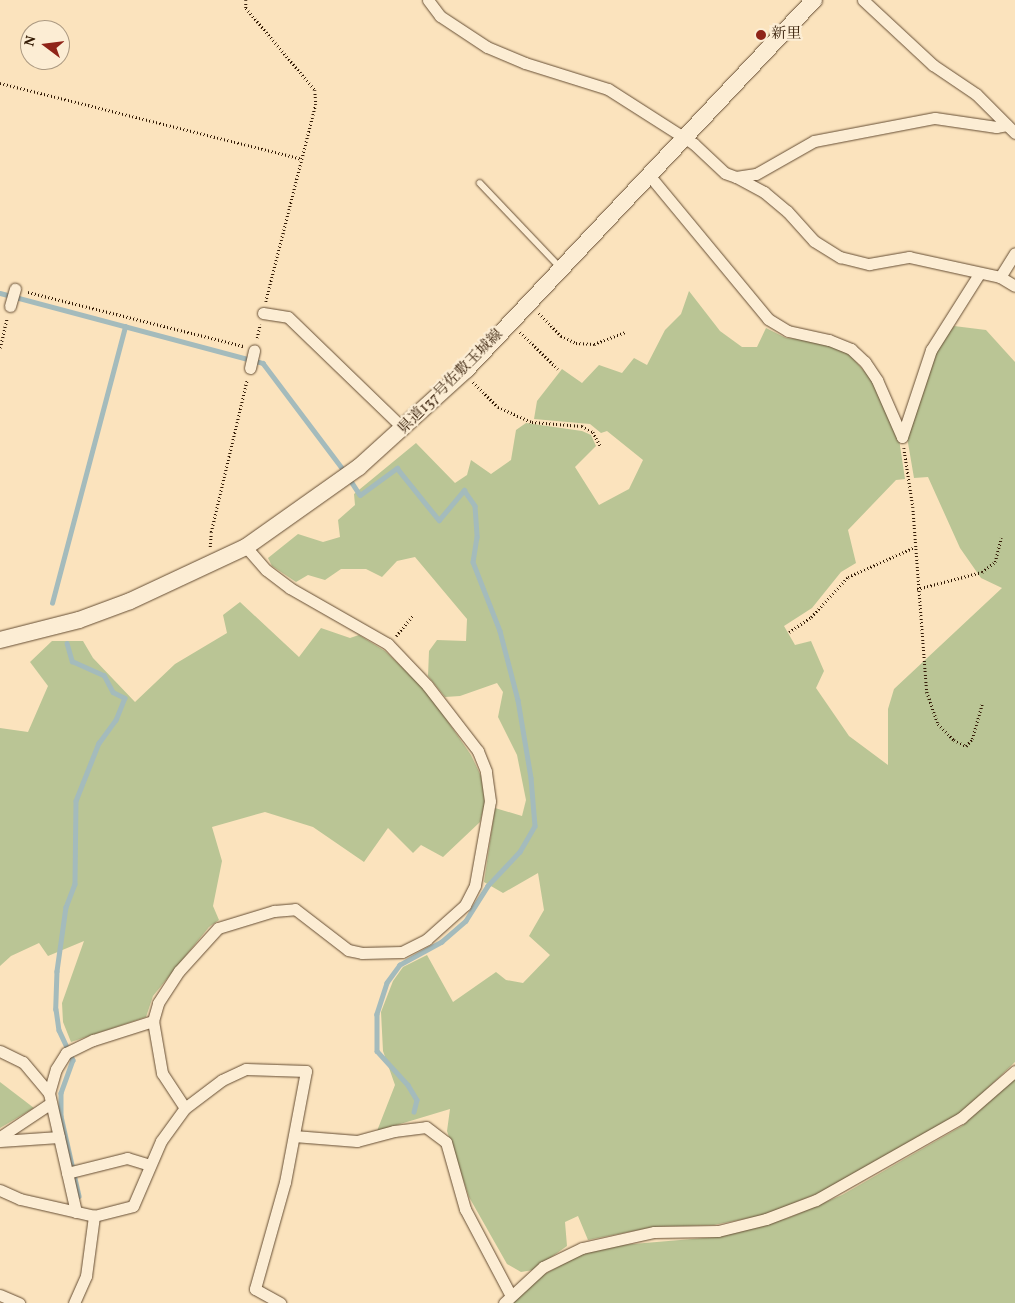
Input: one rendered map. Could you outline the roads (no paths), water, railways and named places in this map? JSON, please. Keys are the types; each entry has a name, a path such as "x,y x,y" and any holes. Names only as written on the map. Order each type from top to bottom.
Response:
{"main road":[{"name":"県道137号佐敷玉城線","path":"0,640 87,617 130,601 246,547 340,482 404,429 463,372 814,0"}],"street":[{"path":"428,0 440,16 480,43 525,63 608,89 685,138 725,173 764,192 787,211 814,240 840,257 868,264 909,257 979,274 1000,277 1015,286"},
{"path":"862,0 912,48 976,94 1011,129"},
{"path":"736,177 756,174 814,141 935,118 1011,129"},
{"path":"649,175 768,319 788,331 829,340 852,349 878,380 902,437 916,385 931,350 979,274"},
{"path":"1000,277 1015,254"},
{"path":"10,306 15,289"},
{"path":"263,313 288,317 404,429"},
{"path":"250,368 254,349"},
{"path":"185,1108 162,1074 153,1021 158,1003 179,971 218,928 274,911 295,909 348,950 393,954 427,939 465,905 475,885 490,801 486,771 478,751 427,684 388,644 290,588 266,570 246,547"},
{"path":"0,1139 50,1098 56,1069 66,1053 153,1021"},
{"path":"0,1051 23,1062 50,1098 76,1212"},
{"path":"0,1190 94,1216 133,1206 161,1141 185,1108 222,1080 246,1068 306,1071 285,1182 255,1289 280,1303"},
{"path":"294,1136 357,1141 394,1131 426,1127 446,1142 466,1209 508,1299 543,1267 582,1248 654,1232 718,1231 766,1219 816,1200 961,1118 1015,1071"},
{"path":"0,1139 59,1137"},
{"path":"68,1173 127,1158 150,1165"},
{"path":"74,1303 86,1276 94,1216"},
{"path":"0,1295 19,1303"}],"lane":[{"path":"480,183 561,268"}],"waterway":[{"path":"0,293 263,363 345,472"},
{"path":"52,603 125,326"},
{"path":"349,478 360,495 397,468 439,520 464,490 475,506 477,537 473,562 500,631 518,700 531,778 535,826 520,852 488,886 466,921 442,942 400,965 387,983 377,1014 377,1051 408,1085 417,1100 414,1112"},
{"path":"67,643 72,661 104,675 113,692 125,698 116,720 99,743 76,801 75,884 66,907 57,971 56,1009 59,1030 73,1060 61,1093 61,1116 79,1196"}],"place":[{"name":"新里","path":"761,35"}]}
